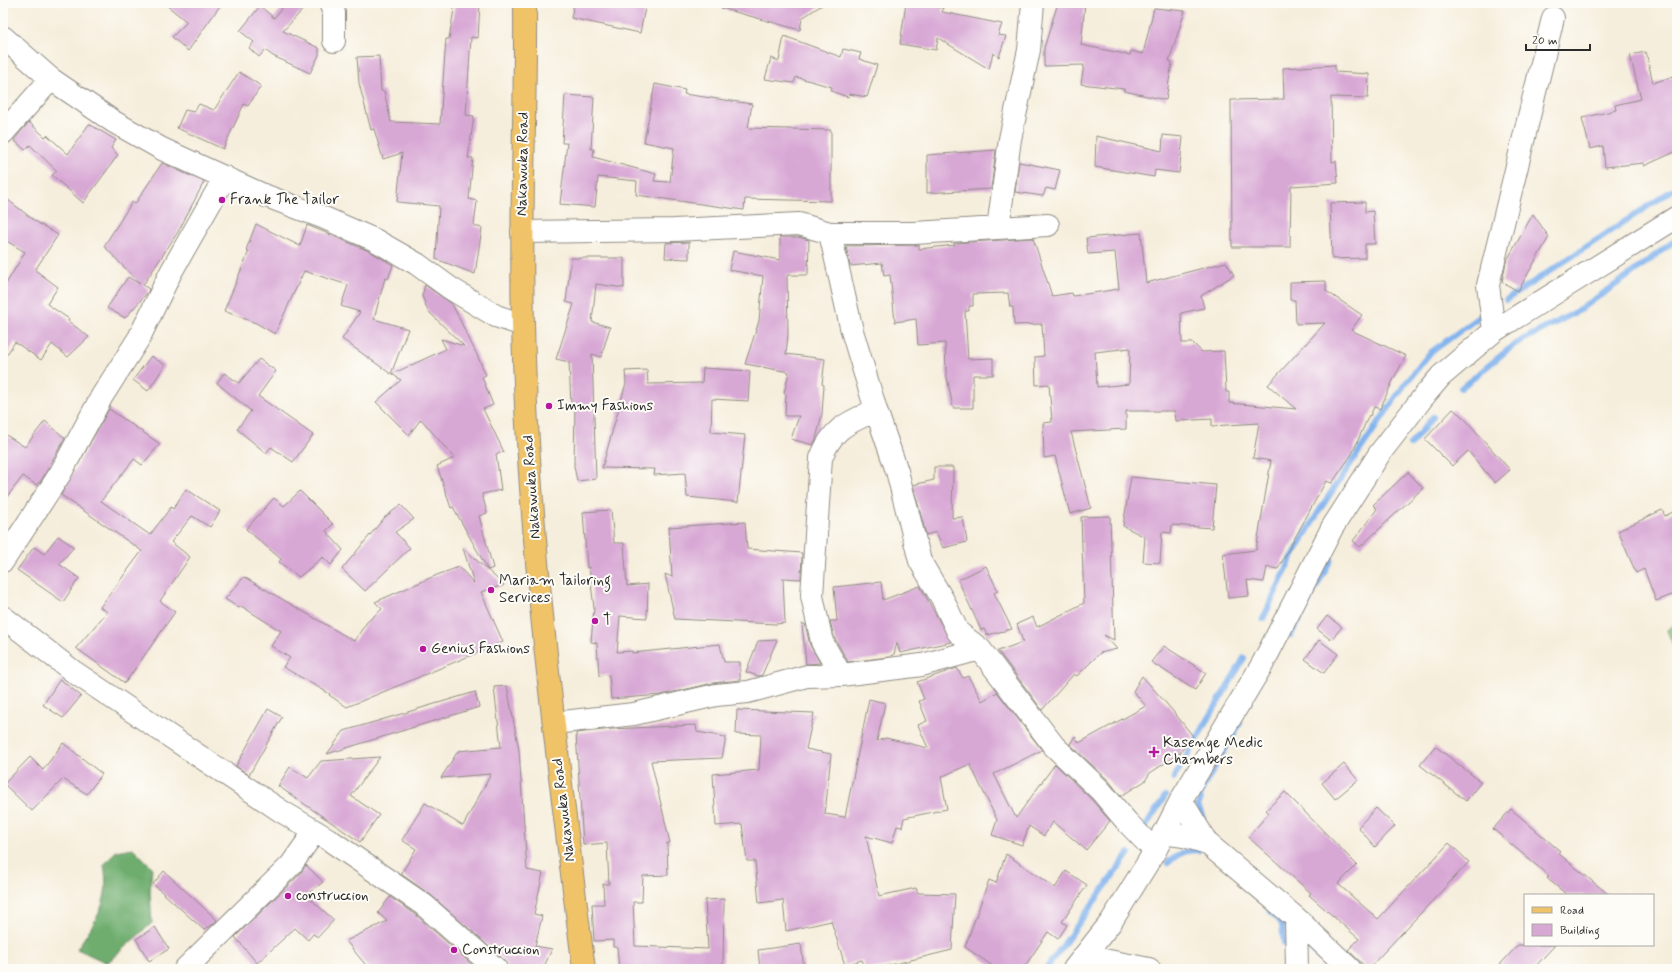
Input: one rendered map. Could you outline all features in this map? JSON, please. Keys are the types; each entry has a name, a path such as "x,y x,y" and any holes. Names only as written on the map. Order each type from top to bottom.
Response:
{"main road":[{"name":"Nakawuka Road","path":"526,3 522,232 523,325 528,433 539,581 554,723 584,969"}],"street":[{"path":"330,3 334,12 334,41"},
{"path":"998,228 1010,139 1029,50 1033,3"},
{"path":"1494,331 1488,285 1553,18"},
{"path":"3,37 50,79 114,122 162,149 261,194 322,217 375,240 418,264 450,288 496,316 523,325"},
{"path":"3,133 50,79"},
{"path":"3,561 60,474 102,396 139,338 171,272 225,177"},
{"path":"1079,963 1111,922 1159,842 1181,800 1262,664 1332,528 1380,453 1441,376 1494,331 1677,217"},
{"path":"522,232 674,230 799,224 830,233 914,233 1048,225"},
{"path":"830,233 852,332 897,471 920,561 943,600 958,632 980,649 1054,746 1100,790 1127,822 1159,842 1184,836 1207,843"},
{"path":"841,675 822,642 812,596 822,458 826,445 835,432 876,410"},
{"path":"3,617 74,672 424,905 496,969"},
{"path":"554,723 634,714 716,695 748,692 806,676 841,675 922,665 980,649"},
{"path":"1181,800 1207,843 1296,918 1350,969"},
{"path":"185,969 291,865 315,831"},
{"path":"1296,918 1296,969"},
{"path":"1079,963 1149,969"}],"green space":[{"path":"1677,622 1677,656 1667,630"},
{"path":"133,848 152,867 150,892 152,923 107,963 77,949 96,919 104,900 106,878 104,865 116,851"}],"building":[{"path":"164,3 222,3 188,51 172,37 187,22"},
{"path":"286,3 309,3 283,31 319,48 319,55 310,73 273,56 265,50 259,57 249,48 254,42 240,31 260,6 274,18"},
{"path":"455,3 480,3 478,38 471,37 466,115 474,116 468,158 473,158 469,199 477,201 474,226 482,228 475,274 436,259 439,206 397,202 402,153 383,159 374,129 371,130 359,83 357,57 379,56 381,91 384,91 391,122 440,124 446,39 449,39"},
{"path":"574,3 646,3 640,33 571,18"},
{"path":"722,3 825,3 802,18 800,30 721,8"},
{"path":"906,3 943,8 942,12 1002,24 998,35 1006,36 999,57 993,53 989,69 938,38 936,50 900,44"},
{"path":"1058,3 1085,3 1081,45 1130,55 1131,51 1143,54 1154,8 1185,11 1169,61 1172,62 1166,100 1124,91 1124,89 1081,84 1084,65 1044,66 1044,48"},
{"path":"784,36 841,57 843,49 861,53 859,59 877,65 867,97 849,94 848,97 831,91 832,87 796,77 794,83 765,79 771,58 779,61"},
{"path":"1646,52 1653,83 1677,75 1677,151 1644,166 1644,163 1605,167 1603,146 1590,149 1582,118 1616,110 1615,105 1641,99 1630,55"},
{"path":"1335,65 1335,72 1369,74 1368,98 1331,97 1332,162 1336,161 1338,183 1291,186 1290,247 1232,247 1231,100 1284,99 1283,68"},
{"path":"239,72 261,86 248,106 244,104 223,149 177,128 185,110 194,112 199,104 214,110"},
{"path":"655,84 685,90 684,94 752,104 748,128 831,130 831,201 745,199 744,210 636,195 637,181 598,177 595,207 560,204 567,143 562,143 565,95 594,97 591,149 594,149 593,157 656,174 654,181 670,182 674,148 644,142"},
{"path":"29,122 45,137 47,135 68,154 89,124 116,140 111,148 118,155 83,203 52,175 57,171 30,145 25,150 14,140"},
{"path":"1163,135 1183,137 1179,173 1155,170 1154,177 1095,167 1096,136 1162,151"},
{"path":"996,150 991,189 927,193 927,155"},
{"path":"1019,162 1060,170 1055,190 1046,188 1043,196 1015,192"},
{"path":"162,163 204,182 178,232 143,285 149,289 148,292 125,318 107,308 128,277 140,284 104,246 132,202 135,204"},
{"path":"3,196 35,221 58,235 35,270 58,287 47,304 69,319 68,321 89,337 68,357 52,344 41,360 15,342 3,360 3,289 25,252 3,239"},
{"path":"1365,202 1365,212 1373,211 1375,244 1365,244 1365,258 1332,259 1330,203"},
{"path":"1533,214 1549,237 1518,291 1502,282 1506,262"},
{"path":"256,224 300,246 307,225 369,251 393,265 388,279 385,278 374,319 408,329 391,374 342,339 360,312 341,306 348,285 304,271 275,334 256,323 224,311 249,251 246,250"},
{"path":"1141,233 1146,283 1226,262 1234,275 1201,296 1204,308 1181,313 1182,343 1193,343 1202,352 1224,351 1226,392 1229,392 1229,403 1296,409 1268,385 1325,323 1296,324 1295,300 1290,300 1290,282 1326,281 1326,291 1362,315 1351,330 1406,356 1380,409 1374,407 1352,454 1332,483 1326,481 1278,569 1267,567 1264,582 1247,580 1249,596 1228,598 1223,554 1256,550 1271,461 1253,458 1259,423 1212,426 1212,419 1176,421 1175,411 1126,411 1126,429 1071,432 1091,508 1070,514 1055,456 1044,458 1043,423 1052,422 1049,384 1036,385 1035,357 1044,356 1042,324 1014,325 1013,307 1010,307 1008,293 973,294 973,306 969,306 969,311 965,311 968,359 993,358 993,375 973,375 973,408 953,408 946,372 945,343 918,345 916,319 895,322 890,275 884,276 882,263 850,266 846,246 919,245 919,249 955,245 954,243 1033,238 1052,296 1072,293 1073,296 1119,289 1115,252 1088,254 1086,238","holes":["1130,348 1129,384 1097,387 1095,352"]},
{"path":"780,237 798,237 809,240 808,275 787,275 788,335 786,354 825,359 822,384 824,385 822,414 816,439 813,445 791,439 799,416 785,416 786,394 784,393 789,372 745,364 759,321 763,276 729,270 733,251 780,260"},
{"path":"689,242 689,259 665,258 666,243"},
{"path":"571,258 624,258 624,288 596,284 592,322 610,327 601,357 592,354 596,479 577,481 574,466 575,405 571,405 569,362 556,359 574,304 566,302"},
{"path":"425,285 452,304 477,355 486,375 482,377 493,405 483,409 504,452 496,454 501,490 482,494 487,513 479,516 493,568 488,570 453,507 451,508 437,466 454,458 421,419 409,435 376,402 401,380 392,374 446,349 441,339 464,346 428,311 422,296"},
{"path":"151,356 165,365 148,391 133,380"},
{"path":"259,359 276,371 258,396 313,435 293,462 271,447 266,453 237,429 251,411 217,383 224,373 239,383"},
{"path":"703,368 750,371 748,401 712,399 711,432 745,435 738,502 687,497 685,473 654,475 655,469 602,468 626,383 625,371 647,370 648,384 702,383"},
{"path":"109,409 160,444 142,465 134,459 101,501 150,535 171,507 173,509 186,489 220,511 210,527 192,516 171,542 190,557 160,601 175,612 125,683 76,648 107,612 100,607 142,551 61,495"},
{"path":"1453,409 1464,418 1510,470 1495,483 1468,451 1452,466 1425,439"},
{"path":"45,421 65,438 41,481 36,485 23,476 3,502 3,433 25,447"},
{"path":"934,467 953,467 952,518 963,517 967,542 943,548 936,532 926,535 913,485 934,480"},
{"path":"1408,472 1423,488 1360,547 1353,541 1377,509 1373,505"},
{"path":"1131,477 1216,485 1212,528 1172,525 1171,533 1162,532 1160,563 1143,562 1145,537 1123,526"},
{"path":"300,491 333,524 326,531 343,550 331,565 323,557 299,577 279,562 281,559 246,529 274,498 284,506"},
{"path":"401,505 414,519 395,532 410,548 365,591 342,569 385,517"},
{"path":"611,510 614,543 624,543 627,586 648,584 647,618 620,616 617,652 632,651 632,653 720,644 724,662 740,662 740,680 713,683 661,695 611,699 609,675 599,676 597,643 591,642 594,608 589,567 587,568 583,512"},
{"path":"1662,510 1665,516 1677,510 1677,593 1656,601 1644,569 1636,573 1618,531"},
{"path":"1110,516 1114,640 1104,635 1117,649 1100,653 1077,676 1074,674 1042,710 998,651 1023,642 1017,624 1033,617 1037,627 1084,603 1081,517"},
{"path":"745,522 747,549 802,553 801,579 783,578 785,623 776,624 675,619 665,574 672,577 669,527"},
{"path":"58,536 74,547 59,564 79,578 63,602 17,570 34,547 44,554"},
{"path":"463,548 504,585 481,592 503,642 347,707 329,695 330,694 283,667 290,658 271,646 281,631 241,606 239,608 225,599 244,577 354,641 367,622 382,609 375,602 459,567 474,583"},
{"path":"986,566 998,591 994,593 1012,629 987,635 984,629 981,630 958,580"},
{"path":"881,582 883,600 920,586 951,642 900,653 897,643 894,654 889,657 848,662 834,637 830,621 837,621 834,587"},
{"path":"1327,616 1342,627 1331,640 1317,629"},
{"path":"802,624 805,624 810,645 820,663 806,664"},
{"path":"777,640 762,675 758,676 746,672 758,641"},
{"path":"1319,640 1338,654 1324,673 1305,659"},
{"path":"1164,646 1206,673 1195,690 1151,662"},
{"path":"957,668 963,678 968,676 982,701 997,692 1042,750 994,774 1016,818 1055,764 1091,799 1110,821 1086,850 1053,822 1044,836 1029,826 1022,845 992,835 997,820 970,764 941,777 947,809 904,818 902,827 897,826 892,843 866,836 879,896 916,888 918,893 955,894 952,950 874,969 866,969 862,960 845,965 831,921 786,931 783,900 759,903 755,861 747,861 742,824 716,826 713,774 759,770 761,735 736,734 737,710 814,713 806,749 831,754 825,814 845,817 869,699 885,703 877,741 886,738 928,748 918,725 927,721 919,701 924,699 917,682"},
{"path":"1142,676 1193,736 1179,754 1150,773 1145,781 1121,796 1109,781 1070,744 1075,736 1079,743 1146,706 1133,691"},
{"path":"60,679 81,696 63,718 43,705"},
{"path":"507,686 519,750 527,870 543,873 534,914 542,916 535,946 552,949 543,969 508,969 504,960 432,896 401,874 416,849 402,840 425,803 463,826 491,774 441,778 458,751 501,747 494,687"},
{"path":"475,692 479,707 327,754 344,731"},
{"path":"268,709 282,717 249,775 236,766"},
{"path":"696,725 697,732 726,737 722,758 651,761 670,843 667,843 668,875 643,876 642,902 633,902 635,946 708,949 705,900 724,899 723,969 619,969 617,947 613,947 613,940 594,941 592,904 604,904 603,884 609,884 607,843 583,845 576,733 612,729"},
{"path":"63,743 102,774 87,794 63,779 32,811 4,784 30,757 43,770"},
{"path":"1435,746 1481,782 1466,801 1420,765"},
{"path":"380,757 351,796 379,815 360,842 278,786 290,767 308,778 321,761"},
{"path":"1344,764 1358,780 1335,799 1322,783"},
{"path":"1285,792 1357,865 1338,884 1378,919 1449,843 1469,862 1368,969 1348,950 1359,939 1309,895 1311,893 1248,837 1269,813 1266,810"},
{"path":"1376,808 1395,826 1375,847 1358,827"},
{"path":"1511,809 1560,851 1558,853 1608,894 1566,894 1547,878 1549,876 1493,829"},
{"path":"1006,854 1055,888 1066,871 1087,885 1062,922 1067,925 1058,939 1048,932 1023,969 997,969 965,947 989,880 996,883"},
{"path":"306,865 323,882 306,895 334,920 318,937 313,934 308,940 295,928 257,963 235,937 300,874"},
{"path":"164,871 217,920 212,925 204,930 153,884"},
{"path":"390,897 416,915 477,969 369,969 346,941 387,921 378,913"},
{"path":"155,927 169,949 149,961 136,939"},
{"path":"801,944 804,969 760,969 758,950"},
{"path":"1518,945 1554,946 1533,969 1496,969"}],"waterway":[{"path":"1506,300 1677,187"},
{"path":"1461,388 1515,344 1576,312 1624,279 1677,239"},
{"path":"1263,619 1290,561 1322,506 1405,384 1430,353 1480,316"},
{"path":"1410,445 1433,417"},
{"path":"1291,635 1331,559"},
{"path":"1174,778 1244,658"},
{"path":"1203,818 1198,805 1203,788 1240,723"},
{"path":"1144,829 1165,796"},
{"path":"1168,863 1182,853 1199,850"},
{"path":"1046,969 1129,853"},
{"path":"1270,911 1282,924 1284,944"},
{"path":"1302,941 1331,969"}],"place":[{"name":"Frank The Tailor","path":"222,200"},
{"name":"Immy Fashions","path":"549,406"},
{"name":"Mariam Tailoring Services","path":"491,590"},
{"name":"T","path":"595,621"},
{"name":"Genius Fashions","path":"423,649"},
{"name":"Kasenge Medic Chambers","path":"1154,752"},
{"name":"construccion","path":"288,896"},
{"name":"Construccion","path":"454,950"}]}
